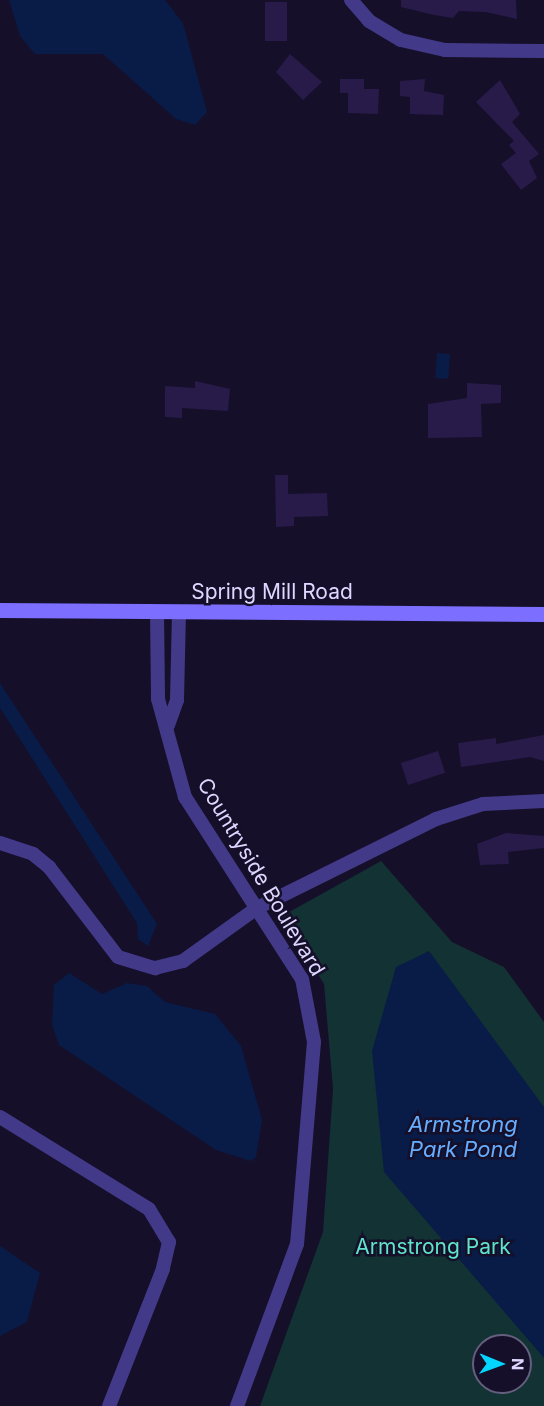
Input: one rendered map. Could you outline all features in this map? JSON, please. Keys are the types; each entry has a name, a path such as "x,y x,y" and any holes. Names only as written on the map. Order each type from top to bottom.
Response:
{"street":[{"path":"351,0 369,21 401,40 445,50 544,51"},
{"name":"Spring Mill Road","path":"0,610 157,613 544,614"},
{"name":"Countryside Boulevard","path":"157,613 158,699 168,725 185,797 302,979 314,1042 297,1244 237,1406"},
{"path":"168,725 177,700 179,613"},
{"path":"0,843 33,854 49,867 97,934 118,957 136,966 183,961 257,908 452,813 483,804 544,801"},
{"path":"0,1117 149,1209 169,1242 164,1269 109,1406"}],"green space":[{"name":"Armstrong Park","path":"381,861 452,942 504,967 544,1022 544,1406 260,1406 323,1232 333,1089 324,984 282,916"}],"water":[{"path":"9,0 165,0 183,23 207,112 195,125 176,119 103,54 35,54 20,36"},
{"path":"437,353 450,354 448,379 435,378"},
{"path":"0,683 157,924 148,946 138,939 137,923 0,708"},
{"name":"Armstrong Park Pond","path":"429,951 544,1107 544,1358 532,1344 532,1334 523,1334 384,1172 372,1051 396,967"},
{"path":"69,973 102,994 127,983 147,986 165,1002 215,1014 241,1046 262,1120 256,1157 251,1161 216,1150 59,1045 52,1025 54,985"},
{"path":"0,1246 40,1273 27,1322 0,1336"}],"building":[{"path":"401,0 516,0 517,19 486,12 459,11 453,18 434,15 401,7"},
{"path":"265,2 287,2 287,41 265,41"},
{"path":"290,54 322,82 303,100 276,72"},
{"path":"340,79 364,79 364,89 379,89 378,114 348,113 348,93 340,93"},
{"path":"425,79 424,91 444,95 443,115 410,114 410,97 400,96 400,81"},
{"path":"500,80 520,114 512,122 539,154 529,161 537,178 521,190 501,164 516,153 509,145 514,141 476,102"},
{"path":"195,381 230,389 228,411 182,408 182,418 165,417 165,386 195,388"},
{"path":"467,383 501,385 501,403 481,404 482,437 428,438 428,404 467,398"},
{"path":"275,475 288,475 288,494 327,493 328,516 294,517 294,526 276,527"},
{"path":"544,735 544,761 530,757 461,767 458,743 496,738 496,744"},
{"path":"438,751 445,773 408,785 401,763"},
{"path":"506,833 544,836 544,848 508,852 509,864 480,865 477,844"}]}
